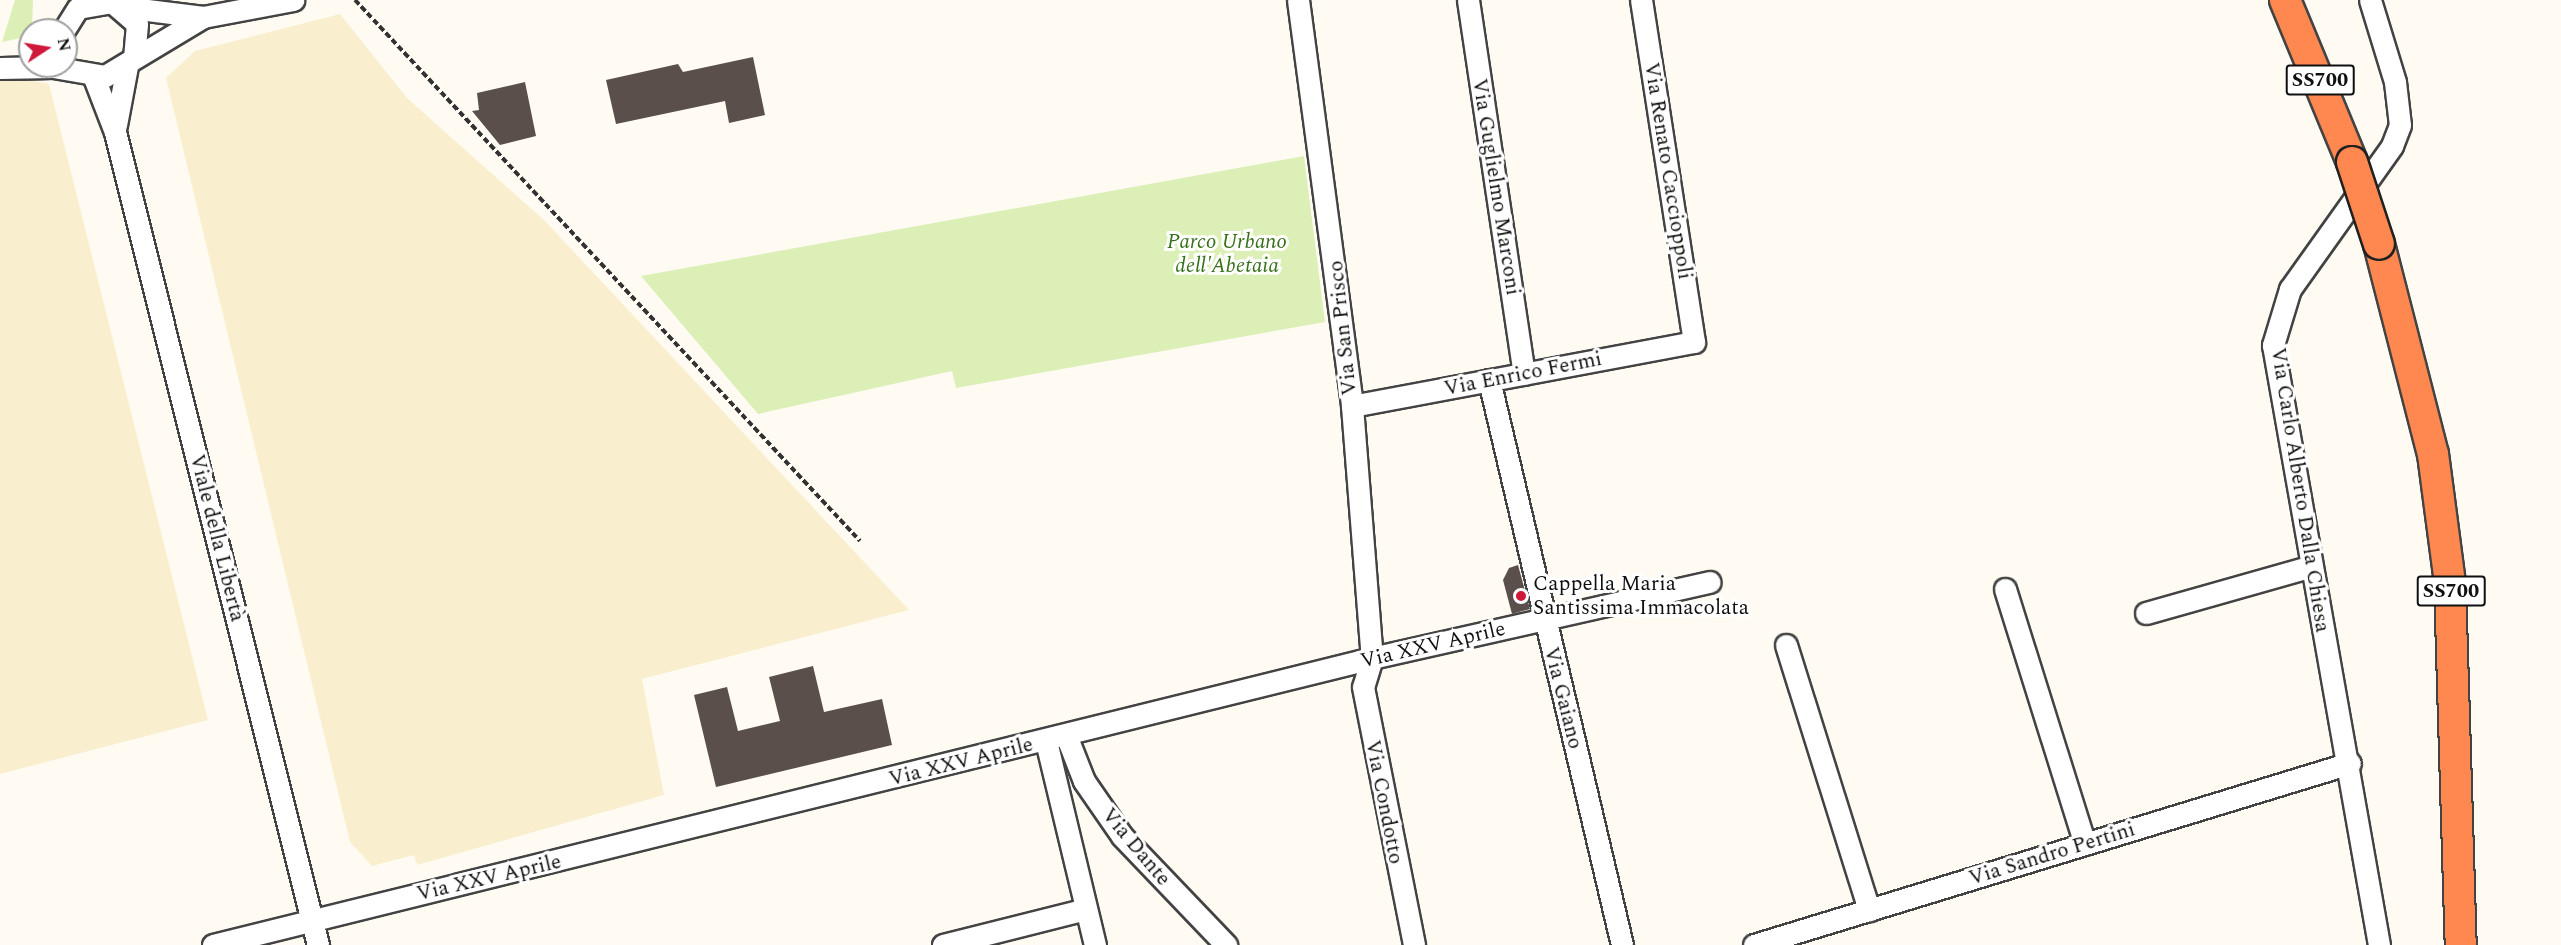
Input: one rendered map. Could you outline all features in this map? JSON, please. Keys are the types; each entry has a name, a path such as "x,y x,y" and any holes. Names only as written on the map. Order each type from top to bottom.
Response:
{"highway":[{"name":"SS700","path":"2285,0 2352,162 2379,244 2433,453 2450,584 2461,945"}],"street":[{"path":"74,18 88,2 203,17 293,0"},
{"name":"Via San Prisco","path":"1298,0 1352,406 1372,658"},
{"name":"Via Guglielmo Marconi","path":"1468,0 1524,374"},
{"name":"Via Renato Caccioppoli","path":"1641,0 1694,342"},
{"name":"Via Carlo Alberto Dalla Chiesa","path":"2370,0 2396,82 2400,126 2392,146 2290,290 2273,345 2309,567 2350,763 2379,945"},
{"name":"Viale della Libertà","path":"115,132 137,24 123,7"},
{"path":"5,67 87,73 131,61 203,17"},
{"name":"Viale della Libertà","path":"78,64 87,73 115,132 318,945"},
{"name":"Via Enrico Fermi","path":"1352,406 1694,342"},
{"name":"Via Gaiano","path":"1489,380 1622,945"},
{"path":"2146,613 2309,567"},
{"name":"Via XXV Aprile","path":"213,945 1372,658 1710,582"},
{"path":"2005,589 2085,844"},
{"path":"1786,645 1869,910"},
{"name":"Via Condotto","path":"1372,658 1363,687 1414,945"},
{"path":"1056,738 1086,909 1095,945"},
{"name":"Via Dante","path":"1056,738 1122,836 1226,945"},
{"name":"Via Sandro Pertini","path":"1754,945 1799,938 1869,910 2350,763"},
{"path":"943,945 1086,909"}],"path":[{"path":"355,0 860,541"}],"shaded area":[{"path":"340,14 407,98 545,221 909,610 642,679 664,795 417,865 414,855 372,866 350,842 166,78 195,51"},
{"path":"14,77 49,84 208,720 0,774 0,80"}],"green space":[{"path":"15,0 33,0 32,18 18,18 18,39 2,42"},
{"name":"Parco Urbano dell'Abetaia","path":"1304,156 1325,322 956,388 952,371 758,414 641,276"}],"building":[{"path":"753,57 765,115 729,123 725,101 616,124 606,80 678,64 683,72"},
{"path":"525,82 536,136 500,145 472,111 479,110 477,93"},
{"name":"Cappella Maria Santissima Immacolata","path":"1518,565 1530,609 1512,614 1503,580 1509,568"},
{"path":"813,666 824,712 882,699 892,745 716,787 694,695 727,687 738,731 780,721 769,677"}],"place":[{"name":"Cappella Maria Santissima Immacolata","path":"1521,596"}]}
